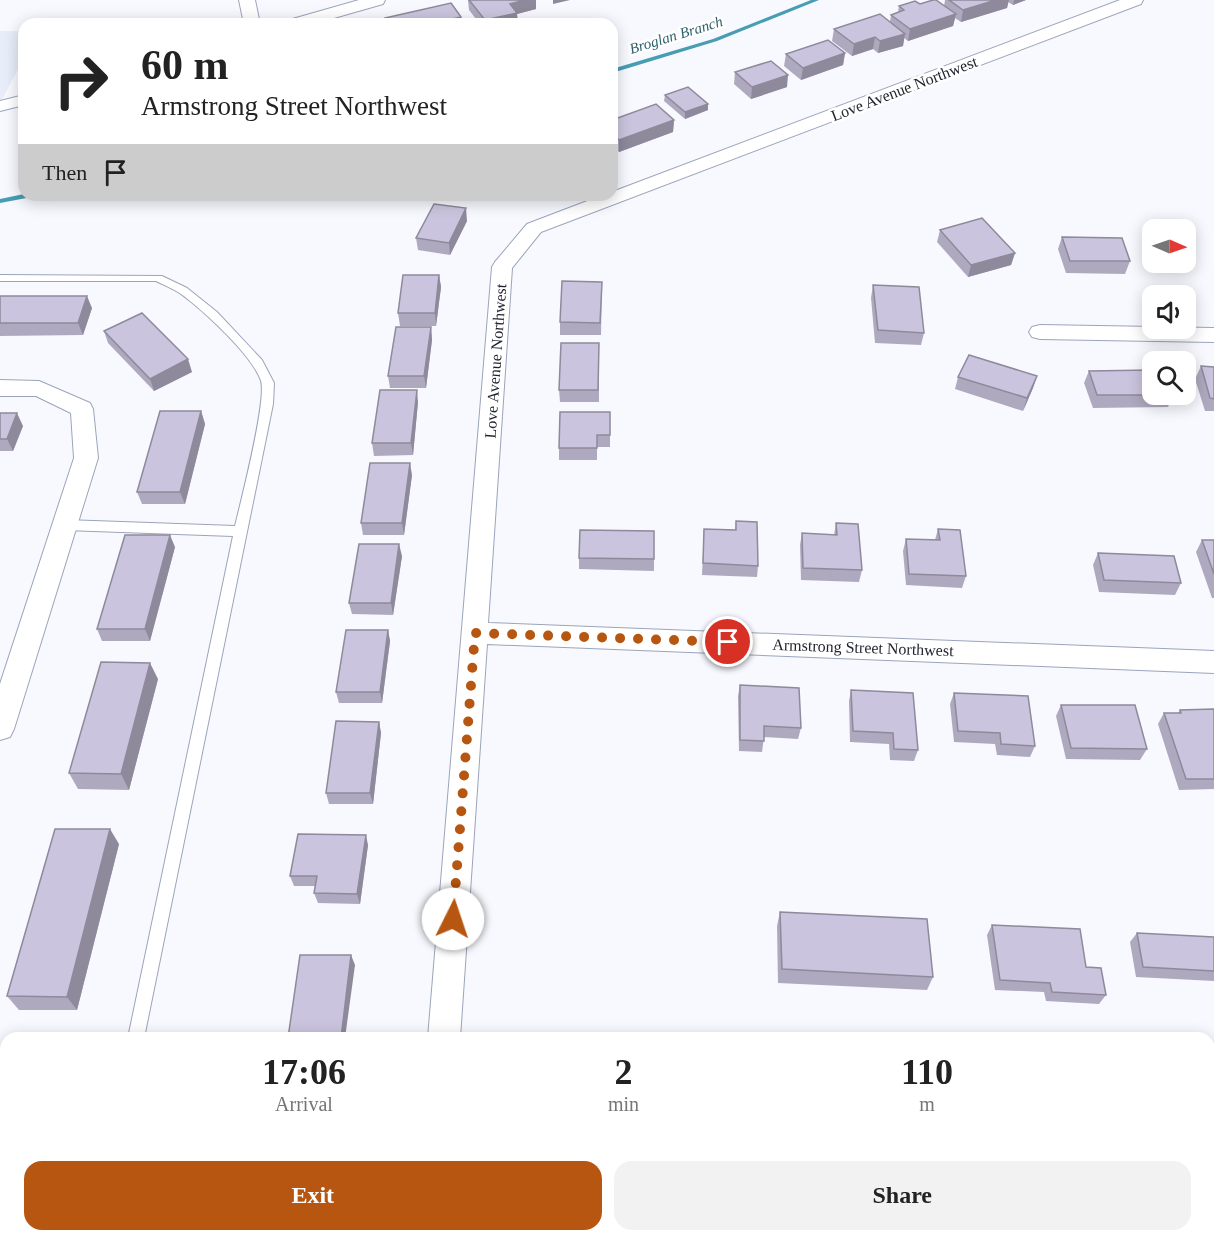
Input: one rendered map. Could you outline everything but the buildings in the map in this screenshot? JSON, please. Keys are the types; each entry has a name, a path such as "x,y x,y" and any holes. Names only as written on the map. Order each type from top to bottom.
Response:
{"street":[{"path":"247,0 251,18"},
{"path":"316,18 377,0"},
{"name":"Love Avenue Northwest","path":"618,196 1135,0"},
{"path":"0,106 18,102"},
{"name":"Love Avenue Northwest","path":"444,1032 502,267 534,228 605,201"},
{"path":"1040,332 1214,335"},
{"path":"0,388 39,389 82,410 86,458 0,729"},
{"name":"Armstrong Street Northwest","path":"475,633 1214,662"}],"lane":[{"path":"0,278 158,278 183,290 213,315 258,363 268,383 267,404 137,1032"},
{"path":"65,525 239,531"}],"shaded area":[{"path":"0,31 18,31 18,69 0,103"}],"waterway":[{"name":"Broglan Branch","path":"618,69 715,40 816,0"},
{"name":"Broglan Branch","path":"0,201 18,198"}],"route":[{"path":"453,919 475,633 728,642"}]}
